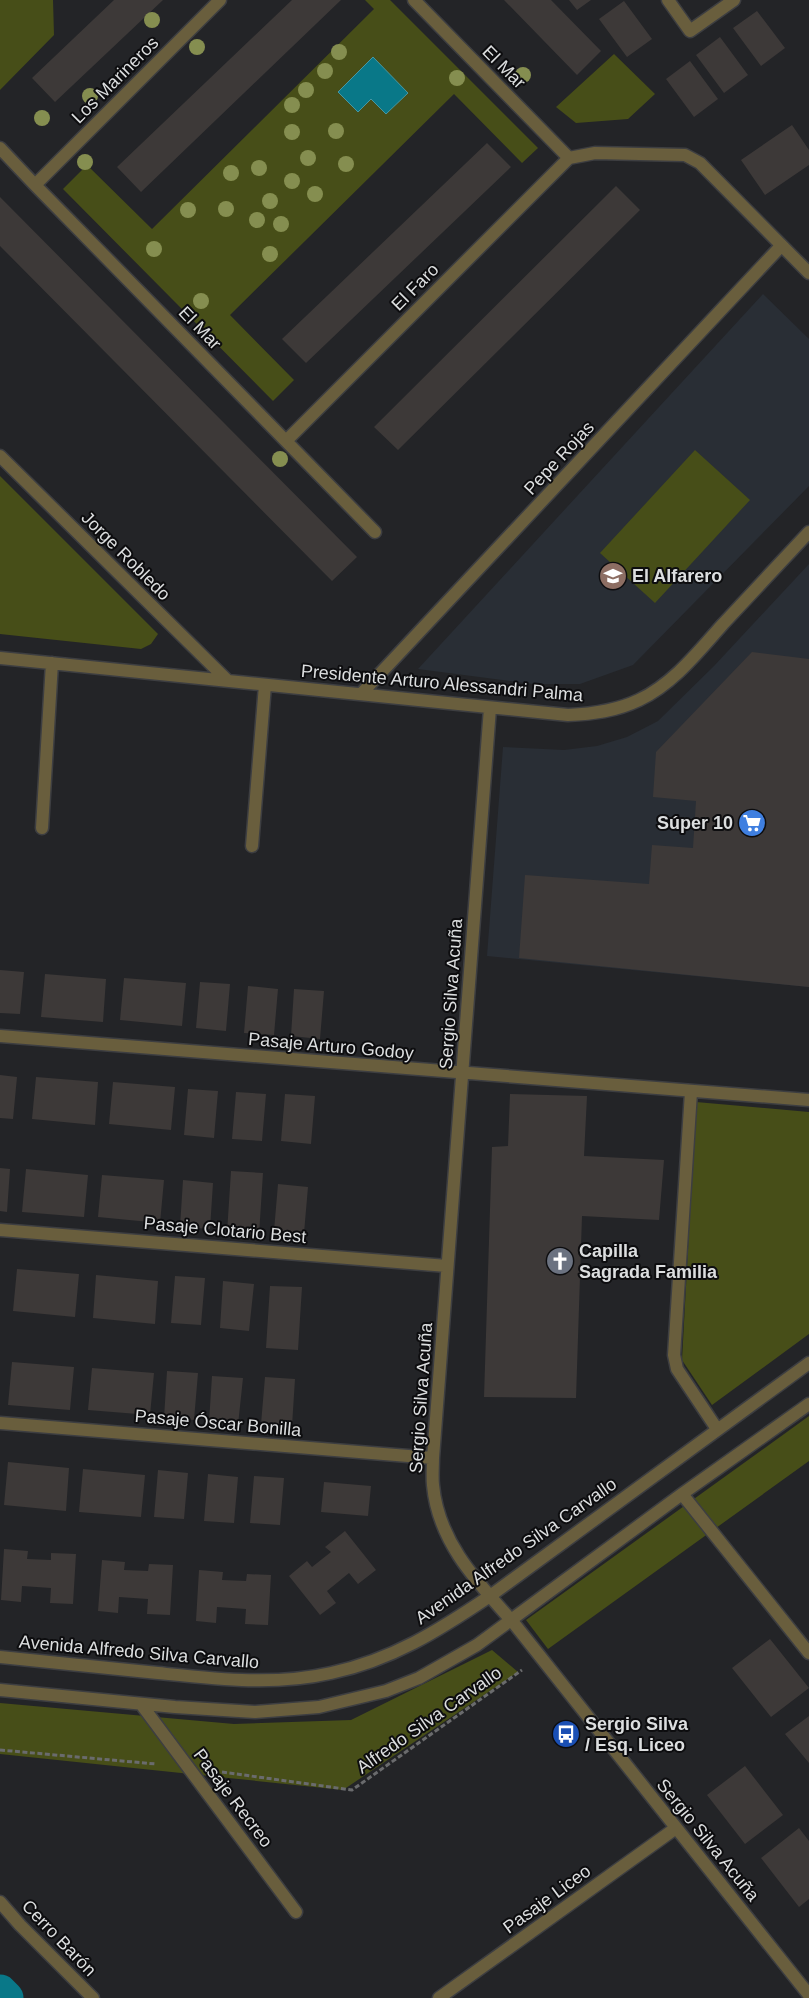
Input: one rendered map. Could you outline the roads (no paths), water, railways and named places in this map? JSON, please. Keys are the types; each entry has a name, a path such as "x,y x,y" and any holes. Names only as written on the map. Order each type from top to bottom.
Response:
{"street":[{"name":"Los Marineros","path":"34,185 220,0"},
{"name":"El Mar","path":"414,0 569,158"},
{"path":"668,0 690,31 734,0"},
{"name":"El Mar","path":"0,148 34,185 375,532"},
{"path":"569,158 595,153 685,155 700,163 809,273"},
{"name":"El Faro","path":"286,441 569,158"},
{"name":"Pepe Rojas","path":"361,694 781,246"},
{"name":"Jorge Robledo","path":"0,456 228,681"},
{"name":"Presidente Arturo Alessandri Palma","path":"0,658 490,708 586,715 620,708 640,700 658,689 695,656 809,532"},
{"path":"42,828 52,663"},
{"path":"252,846 265,685"},
{"name":"Sergio Silva Acuña","path":"490,708 433,1458 433,1485 437,1510 448,1538 463,1564 512,1621 806,1996"},
{"name":"Pasaje Arturo Godoy","path":"0,1036 809,1100"},
{"path":"691,1092 674,1355 677,1370 717,1429"},
{"name":"Pasaje Clotario Best","path":"0,1230 447,1266"},
{"name":"Avenida Alfredo Silva Carvallo","path":"0,1657 233,1680 272,1681 302,1679 332,1673 390,1654 439,1630 490,1596 809,1363"},
{"path":"0,1690 141,1704 255,1712 319,1707 386,1691 419,1678 470,1649 512,1621 682,1494 809,1404"},
{"name":"Pasaje Óscar Bonilla","path":"0,1423 433,1458"},
{"path":"682,1494 809,1653"},
{"name":"Pasaje Recreo","path":"141,1704 296,1912"},
{"name":"Pasaje Liceo","path":"440,1998 676,1828"},
{"name":"Cerro Barón","path":"0,1902 20,1925 93,1998"}],"water":[{"path":"373,57 408,93 386,114 371,99 358,112 338,92"}],"waterway":[{"path":"0,1992 6,1998"}],"place":[{"name":"El Alfarero","path":"613,576"},
{"name":"Súper 10","path":"752,823"},
{"name":"Capilla Sagrada Familia","path":"560,1261"},
{"name":"Sergio Silva / Esq. Liceo","path":"566,1734"}]}
